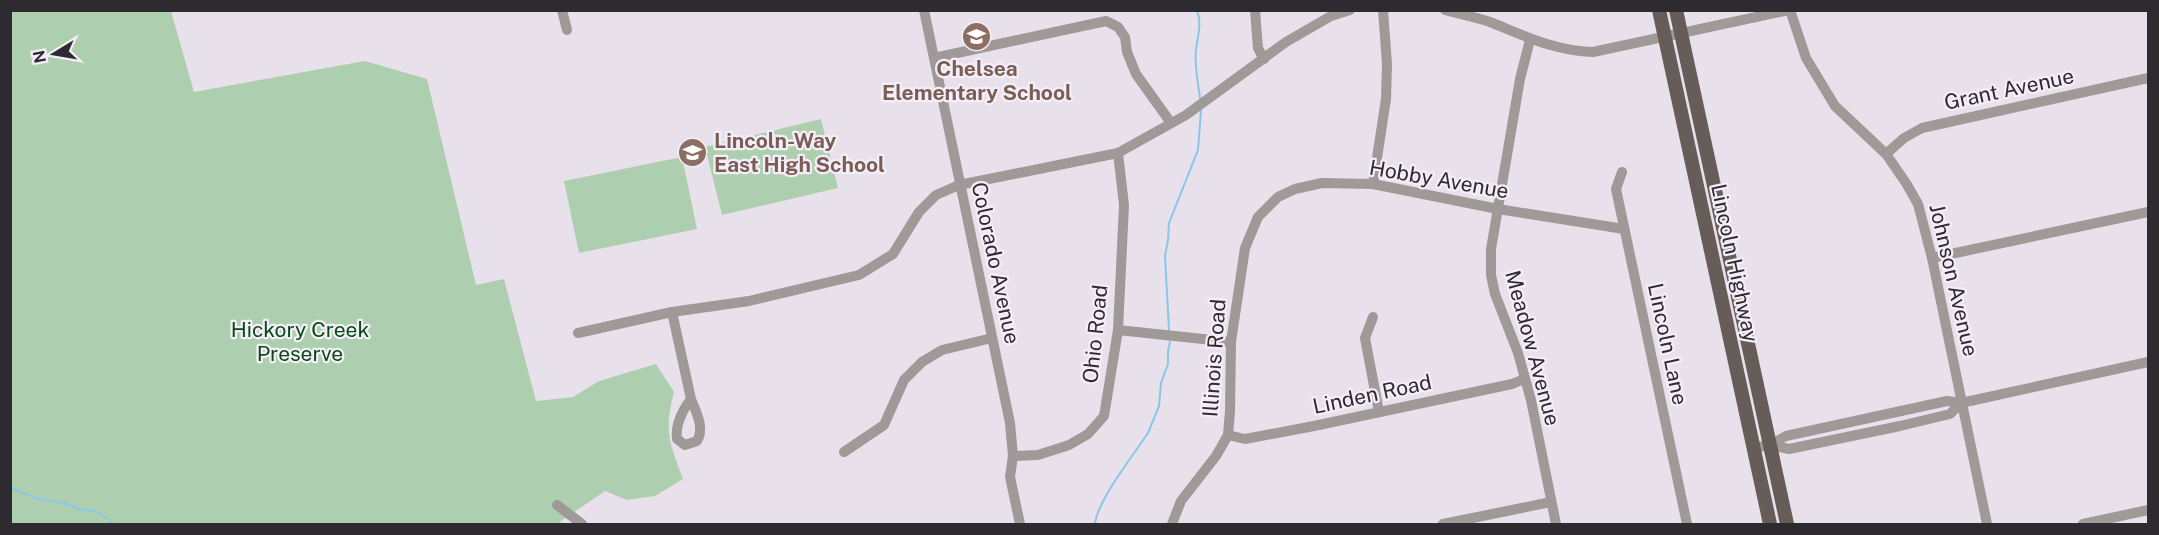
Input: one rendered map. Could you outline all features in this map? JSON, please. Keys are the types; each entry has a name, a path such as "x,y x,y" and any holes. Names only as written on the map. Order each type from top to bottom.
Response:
{"main road":[{"name":"Lincoln Highway","path":"1659,10 1770,525"},
{"name":"Lincoln Highway","path":"1676,10 1787,525"}],"street":[{"path":"562,10 567,30"},
{"name":"Colorado Avenue","path":"924,10 1010,423 1013,456 1010,477 1020,525"},
{"path":"1255,10 1258,48 1264,59"},
{"path":"578,333 672,312 749,301 859,275 893,254 919,212 936,195 959,185 1118,153 1186,116 1286,42 1331,16 1350,10"},
{"path":"1373,184 1386,99 1383,10"},
{"path":"1445,10 1488,22 1530,40 1566,50 1593,52 1789,10"},
{"name":"Johnson Avenue","path":"1789,10 1806,58 1835,106 1886,154 1918,204 1932,258 1987,525"},
{"path":"934,58 1106,21 1118,27 1125,37 1127,52 1136,74 1171,123"},
{"name":"Meadow Avenue","path":"1530,40 1520,79 1491,249 1491,275 1495,294 1518,353 1531,400 1556,525"},
{"name":"Grant Avenue","path":"1886,154 1904,138 1922,128 2148,78"},
{"name":"Ohio Road","path":"1013,456 1038,454 1069,445 1088,434 1104,416 1118,330 1124,205 1118,153"},
{"name":"Lincoln Lane","path":"1623,172 1616,189 1687,525"},
{"name":"Hobby Avenue","path":"1258,217 1278,196 1295,189 1322,183 1373,184 1498,209 1624,229"},
{"path":"1932,258 2148,212"},
{"name":"Illinois Road","path":"1172,525 1181,501 1216,456 1228,435 1231,342 1245,248 1258,217"},
{"path":"672,312 691,399"},
{"path":"1373,317 1365,338 1379,412"},
{"path":"1118,330 1231,342"},
{"path":"844,452 884,425 904,380 922,362 942,350 992,338"},
{"path":"1753,448 1770,445 1789,449 1900,426 1950,414 1961,403 2148,362"},
{"name":"Linden Road","path":"1228,435 1245,439 1512,384 1524,379"},
{"path":"1443,525 1551,502"},
{"path":"557,505 582,525"},
{"path":"2083,525 2148,510"}],"green space":[{"name":"Hickory Creek Preserve","path":"10,11 171,11 194,92 365,61 427,79 476,285 504,279 536,401 573,397 599,381 656,364 674,392 669,427 674,455 683,479 655,496 627,500 605,491 559,524 11,524"},
{"path":"821,119 838,188 722,215 705,147"},
{"path":"682,157 697,229 579,253 564,181"}],"waterway":[{"path":"1197,10 1199,25 1196,73 1200,98"},
{"path":"1169,330 1165,256 1169,223 1198,150 1201,111"},
{"path":"1095,524 1102,503 1148,433 1159,406 1161,383 1168,364 1170,342"},
{"path":"10,487 35,498 98,512 114,524"}],"place":[{"name":"Chelsea Elementary School","path":"977,37"},
{"name":"Lincoln-Way East High School","path":"693,152"}]}
